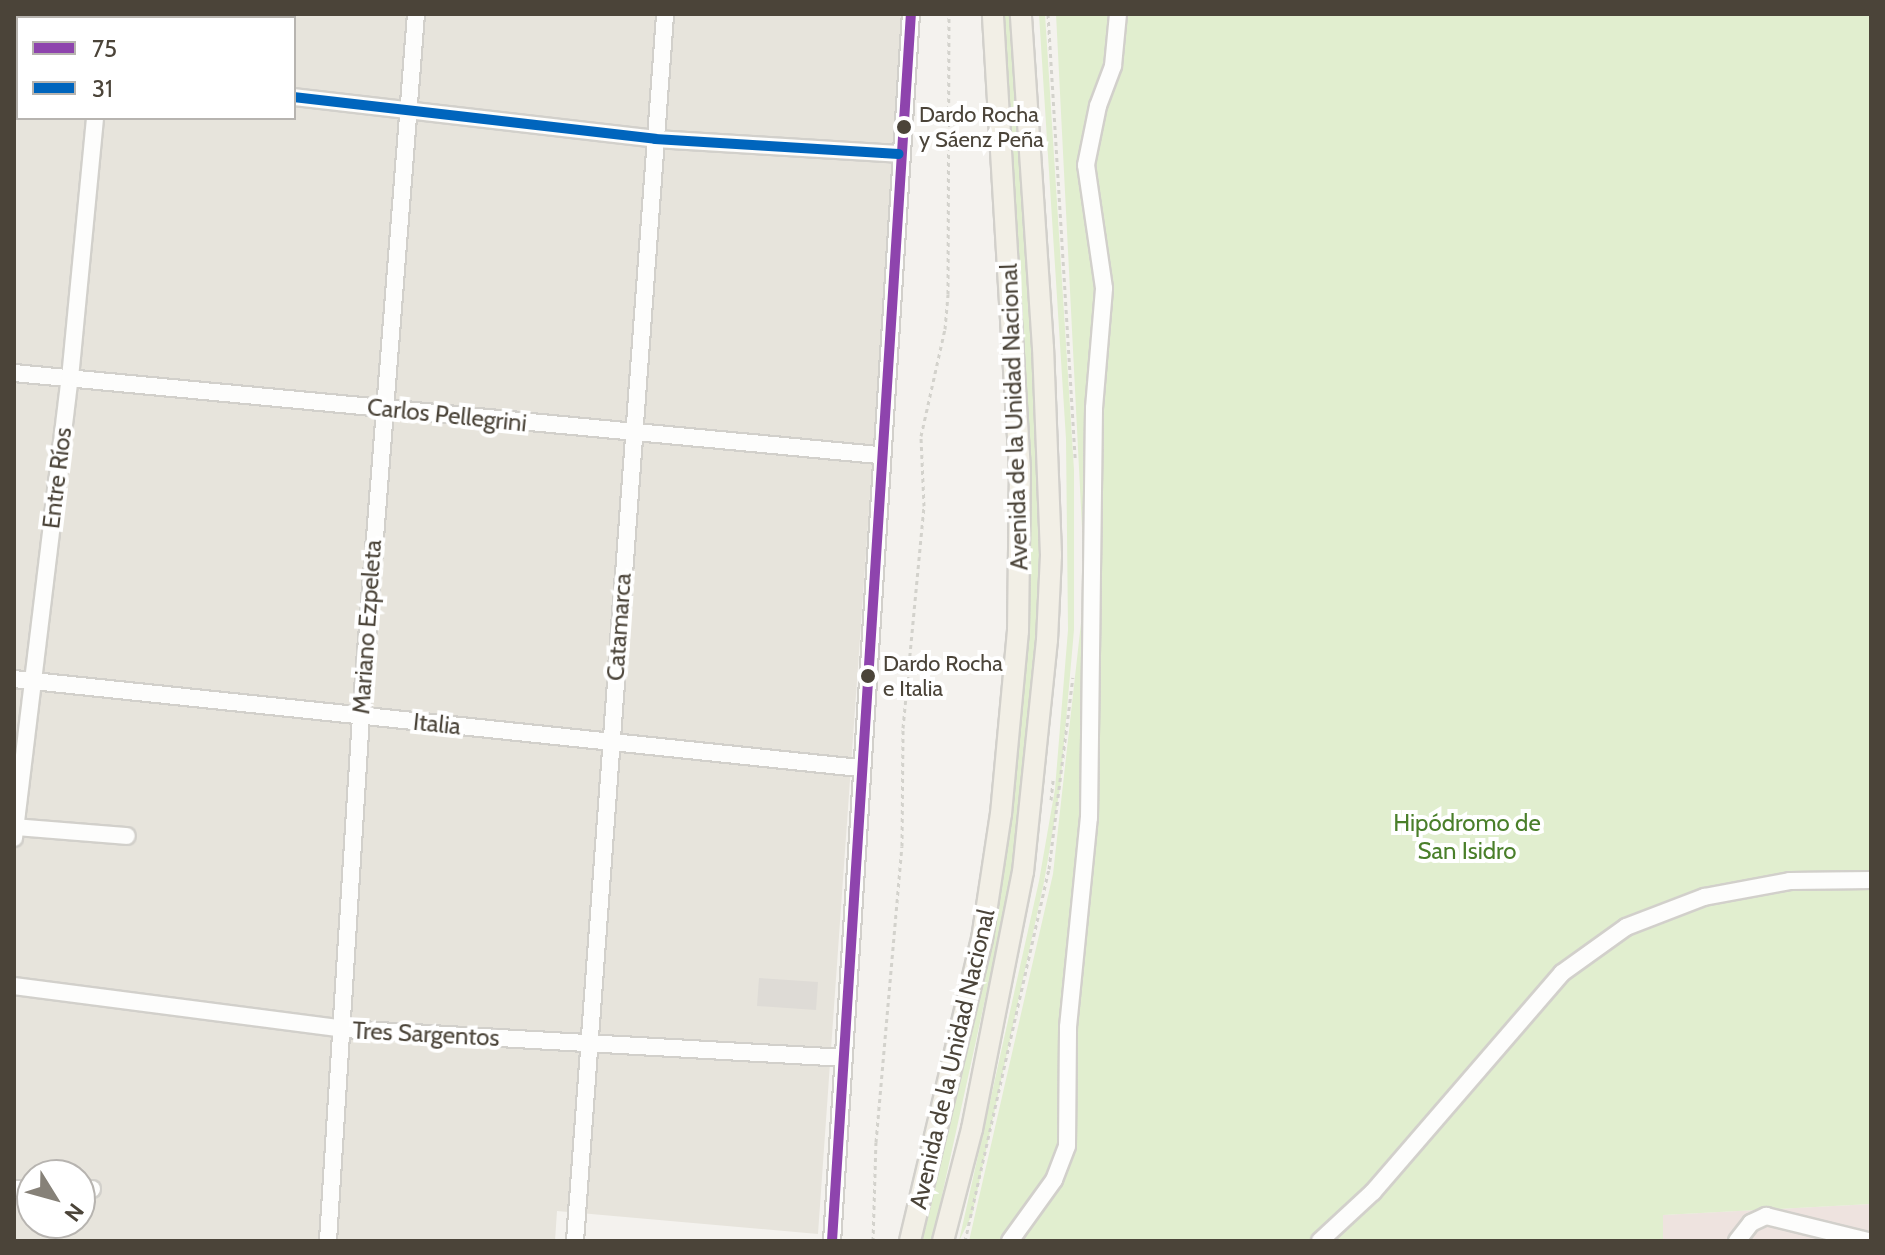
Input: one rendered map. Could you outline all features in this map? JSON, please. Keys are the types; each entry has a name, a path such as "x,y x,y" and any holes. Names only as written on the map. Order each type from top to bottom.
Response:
{"main road":[{"name":"Avenida de la Unidad Nacional","path":"910,1241 982,939 1001,814 1018,631 1020,471 993,14"},
{"name":"Avenida de la Unidad Nacional","path":"943,1241 972,1129 1023,872 1047,640 1051,555 1043,348 1021,14"}],"street":[{"name":"Mariano Ezpeleta","path":"328,1241 383,408 405,110 416,14"},
{"name":"Catamarca","path":"575,1241 665,14"},
{"path":"832,1241 840,1058 899,154 911,14"},
{"path":"1010,1241 1054,1180 1067,1146 1068,1027 1089,818 1094,408 1104,288 1086,165 1094,120 1113,66 1118,14"},
{"path":"296,97 655,139 899,154"},
{"name":"Entre Ríos","path":"15,833 22,680 70,378 95,120"},
{"name":"Carlos Pellegrini","path":"14,373 879,455"},
{"name":"Italia","path":"22,680 859,768"},
{"path":"15,833 127,836"},
{"path":"1320,1241 1373,1192 1562,973 1626,927 1704,897 1790,881 1871,880"},
{"name":"Tres Sargentos","path":"14,986 343,1029 840,1058"},
{"path":"1737,1241 1751,1223 1766,1216 1868,1241"}],"path":[{"path":"873,1241 876,1142 902,846 903,728 924,506 921,436 945,329 948,294 949,14"}],"shaded area":[{"path":"14,14 904,14 818,1234 557,1211 555,1241 14,1241"},
{"path":"1871,1204 1871,1241 1663,1241 1663,1215"}],"green space":[{"path":"1000,14 1012,14 1028,228 1042,506 1040,611 1010,886 932,1241 918,1241 965,1048 1024,655 1029,492"},
{"path":"1039,14 1045,14 1074,470 1074,630 1060,788 1044,882 972,1215 959,1241 1039,881 1055,789 1068,630 1066,439"},
{"name":"Hipódromo de San Isidro","path":"1056,14 1871,14 1871,1204 1663,1215 1663,1241 969,1241 1053,874 1085,587"}],"building":[{"path":"759,978 818,982 816,1010 757,1006"}],"transit line":[{"name":"75","path":"832,1241 911,14"},
{"name":"31","path":"296,97 655,139 899,154"}],"place":[{"name":"Dardo Rocha y Sáenz Peña","path":"904,127"},
{"name":"Dardo Rocha e Italia","path":"868,676"}]}
